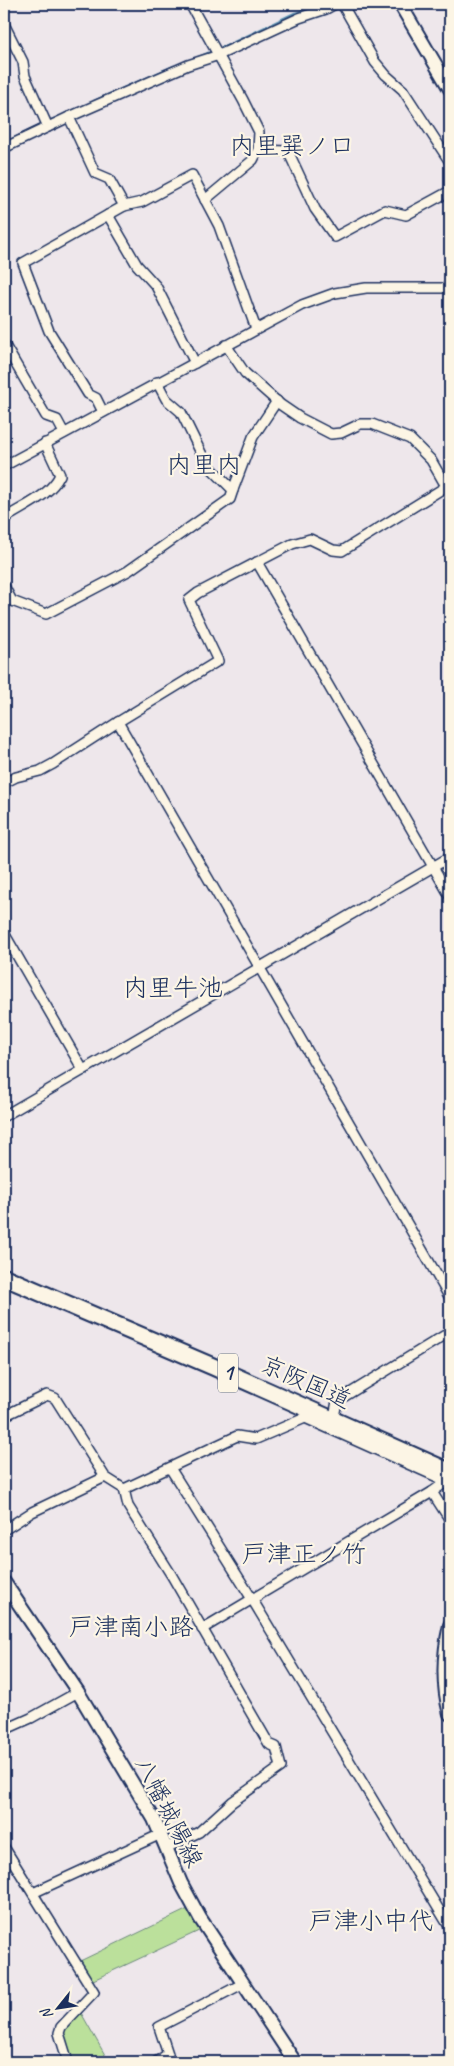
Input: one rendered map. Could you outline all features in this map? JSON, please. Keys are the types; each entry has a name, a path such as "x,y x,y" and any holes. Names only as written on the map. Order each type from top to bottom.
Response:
{"highway":[{"name":"京阪国道","path":"4,1265 450,1461"},
{"name":"京阪国道","path":"4,1276 214,1367 449,1477"}],"main road":[{"path":"400,4 450,89"},
{"name":"八幡城陽線","path":"4,1582 78,1692 154,1819 181,1882 200,1918 295,2062"},
{"path":"450,1625 447,1641 444,1693 450,1714"}],"street":[{"path":"190,4 219,55 258,132 258,150 253,160 205,200"},
{"path":"4,148 68,117 188,65 219,55 299,18 335,4"},
{"path":"342,4 375,62 403,90 450,162"},
{"path":"4,24 23,62 26,76 48,127"},
{"path":"68,117 95,173 109,179 124,206"},
{"path":"258,150 288,151 315,209 335,237 385,210 406,215 450,191"},
{"path":"103,412 96,398 88,394 49,331 24,263 124,206 142,202 192,175 219,226 256,330"},
{"path":"108,215 137,265 156,286 195,363"},
{"path":"4,466 302,305 335,293 366,288 450,288"},
{"path":"4,344 46,416 57,420 64,433"},
{"path":"4,783 40,771 218,661 188,600 292,544 310,539 333,550 342,551 448,490 431,460 410,439 372,424 360,424 340,433 331,434 300,418 277,401 245,373 226,345"},
{"path":"157,382 166,399 181,412 206,463 233,490"},
{"path":"4,586 12,601 46,614 128,571 230,499 253,437 277,401"},
{"path":"4,519 50,490 57,482 60,475 45,443"},
{"path":"257,562 450,896"},
{"path":"118,722 450,1298"},
{"path":"4,1116 450,857"},
{"path":"4,933 84,1070"},
{"path":"335,1412 337,1401 450,1332"},
{"path":"4,1416 48,1395 55,1398 105,1477 124,1489 128,1506 268,1744 276,1747 281,1767 232,1802 199,1832 166,1848"},
{"path":"124,1489 237,1436 256,1439 305,1418 449,1477 432,1492 202,1629"},
{"path":"170,1468 252,1599 450,1928"},
{"path":"4,1530 32,1512 105,1477"},
{"path":"432,1492 450,1520"},
{"path":"4,1730 31,1718 78,1692"},
{"path":"33,1893 161,1834"},
{"path":"4,1847 94,1992 61,2027 59,2033 68,2062"},
{"path":"156,2062 168,2054 159,2027 244,1983"}],"green space":[{"path":"188,1909 201,1930 91,1981 78,1962"},
{"path":"80,2011 109,2062 72,2062 66,2049 62,2030"}],"waterway":[{"path":"196,58 295,13 325,4"},
{"path":"94,101 174,66"},
{"path":"49,121 62,116"},
{"path":"4,143 44,124"}],"district":[{"name":"内里巽ノ口","path":"292,146"},
{"name":"内里内","path":"204,465"},
{"name":"内里牛池","path":"173,988"},
{"name":"戸津正ノ竹","path":"304,1554"},
{"name":"戸津南小路","path":"131,1627"},
{"name":"戸津小中代","path":"371,1921"}]}
